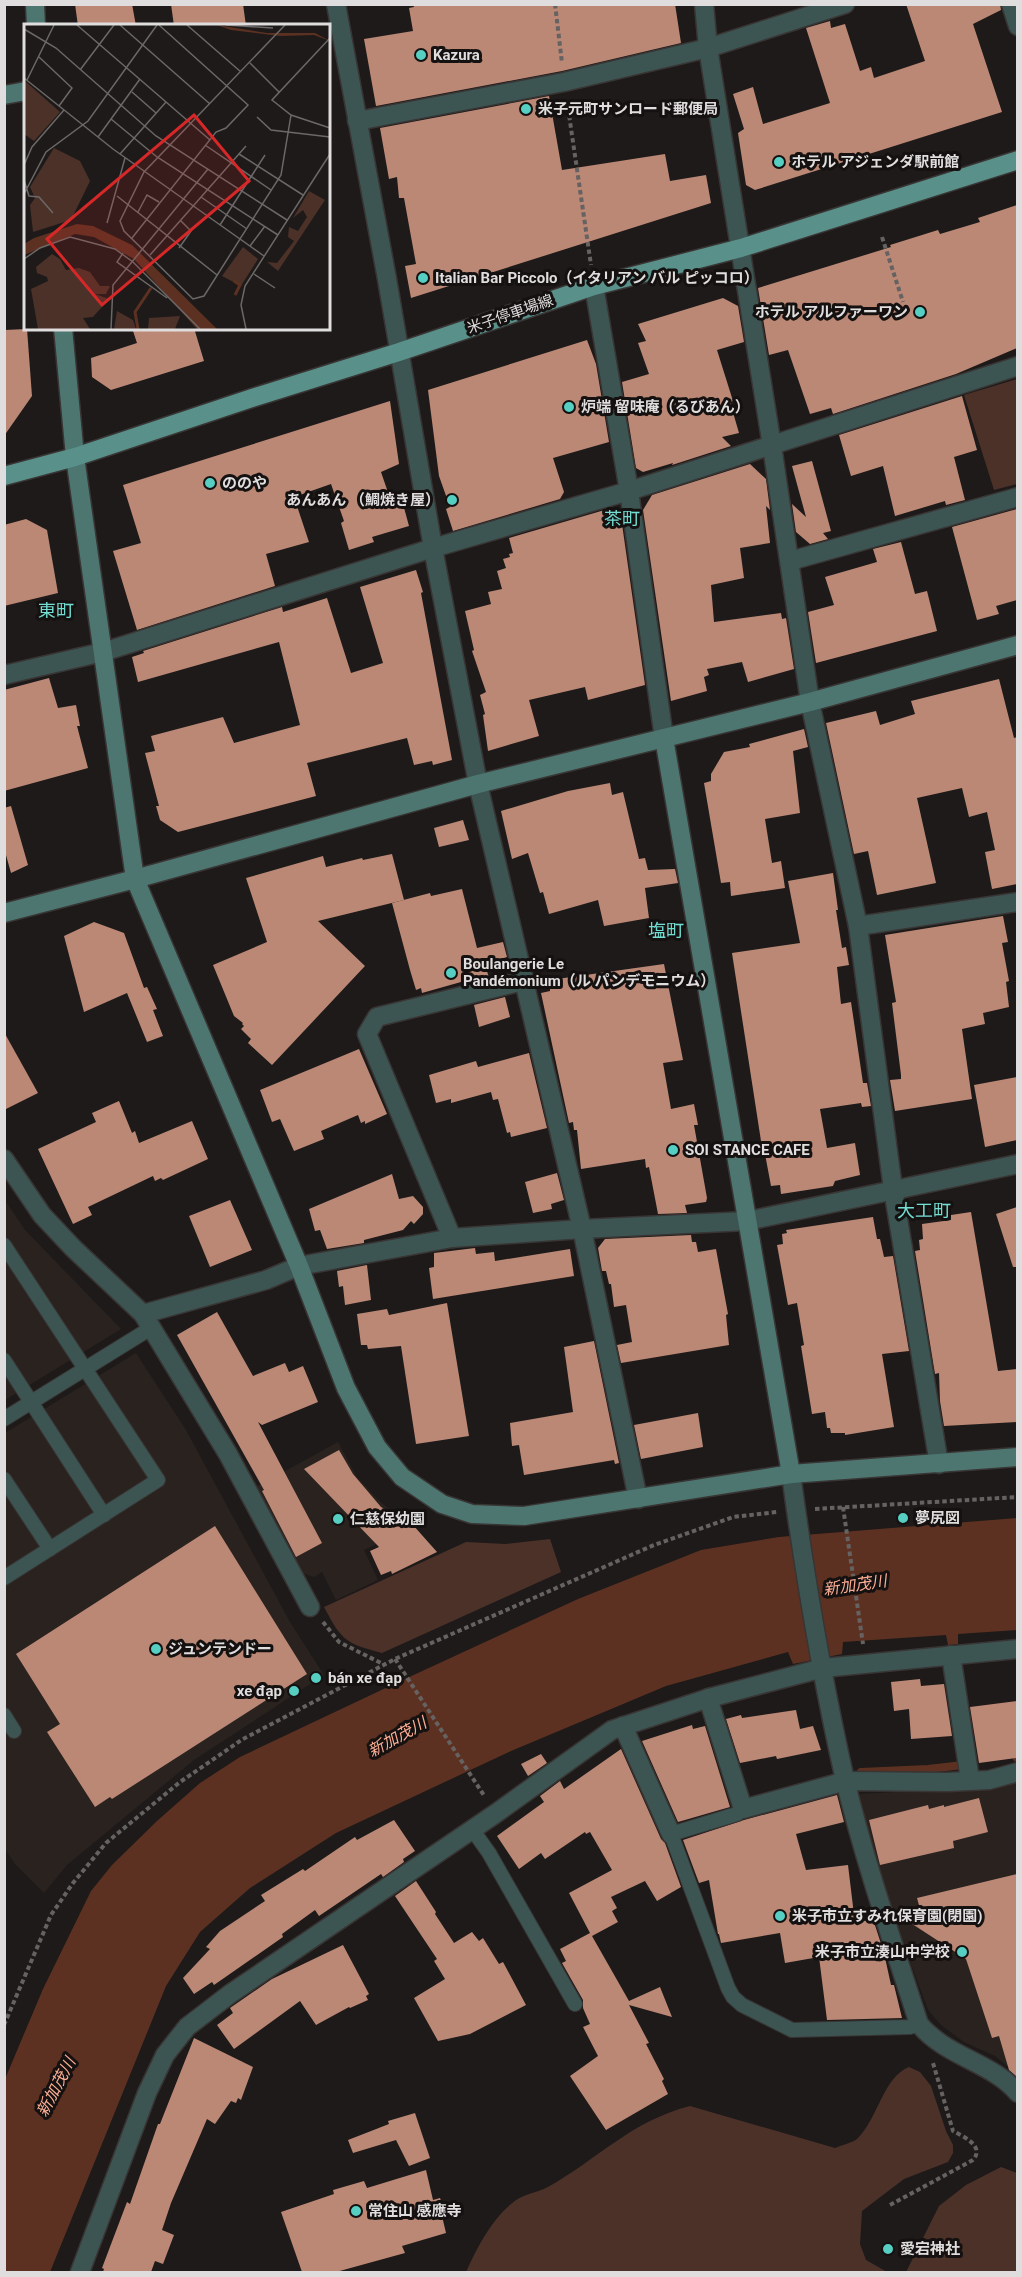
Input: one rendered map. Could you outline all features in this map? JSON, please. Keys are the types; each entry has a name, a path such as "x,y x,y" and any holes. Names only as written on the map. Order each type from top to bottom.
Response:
{"main road":[{"name":"米子停車場線","path":"4,476 75,457 594,286 741,248 1017,160"}],"street":[{"path":"34,4 36,24"},
{"path":"336,4 335,43 357,121 433,548 478,784 582,1229 638,1499"},
{"path":"704,4 708,48 790,561 810,702 858,926 893,1189 939,1464"},
{"path":"357,121 564,81 708,48 845,4"},
{"path":"1011,4 1017,26"},
{"path":"4,95 24,92"},
{"path":"594,286 629,491 664,738 791,1474 818,1646 846,1781 873,1882 923,2029 953,2052 1008,2082 1017,2093"},
{"path":"63,330 75,457 135,879 299,1266 346,1388 377,1447 402,1477 442,1504 472,1514 524,1516 791,1474 1017,1457"},
{"path":"4,675 103,652 433,548 629,491 1017,366"},
{"path":"790,561 1017,497"},
{"path":"4,913 478,784 810,702 1017,645"},
{"path":"858,926 1017,902"},
{"path":"452,1238 367,1034 377,1017 523,981"},
{"path":"4,1159 42,1215 147,1321 228,1454 310,1607"},
{"path":"147,1321 266,1280 299,1266 452,1238 747,1221 1017,1164"},
{"path":"80,2272 147,2093 165,2055 187,2027 230,1994 472,1829 612,1730 708,1698 823,1668 1017,1649"},
{"path":"951,1655 970,1780"},
{"path":"708,1698 743,1809 846,1781 989,1780 1017,1772"},
{"path":"623,1726 671,1833"}],"lane":[{"path":"4,1245 158,1480 4,1578"},
{"path":"4,1419 85,1369 147,1321"},
{"path":"4,1360 104,1515"},
{"path":"4,1479 50,1549"},
{"path":"4,1715 14,1731"},
{"path":"743,1809 737,1814 671,1833 733,1997 742,2005 792,2030 910,2027 923,2029"},
{"path":"472,1829 489,1853 575,2004"}],"path":[{"path":"555,4 594,286"},
{"path":"882,237 903,302"},
{"path":"4,2025 51,1915 73,1882 106,1843 180,1782 243,1739 395,1659 654,1545 733,1517 797,1519 843,1507 1017,1497"},
{"path":"843,1507 863,1647"},
{"path":"310,1607 339,1642 386,1665"},
{"path":"395,1659 486,1800"},
{"path":"890,2205 977,2157 972,2142 953,2131 923,2029"}],"shaded area":[{"path":"1017,379 1017,484 994,490 964,395"},
{"path":"4,1199 25,1230 121,1329 5,1400"},
{"name":"ジュンテンドー","path":"136,1353 186,1430 290,1622 324,1675 194,1760 67,1865 44,1893 15,1864 5,1849 5,1433"},
{"name":"仁慈保幼園","path":"338,1442 357,1477 378,1500 415,1525 364,1550 378,1580 336,1600 322,1572 314,1577 302,1573 256,1487"},
{"path":"550,1539 561,1572 382,1653 346,1639 335,1627 324,1607 466,1542 505,1544"},
{"name":"米子市立湊山中学校","path":"1017,1779 1017,2074 995,2056 964,2042 941,2025 928,2010 885,1893 859,1794 968,1788"},
{"path":"909,2067 920,2072 931,2086 953,2145 953,2153 948,2162 904,2179 862,2211 860,2244 866,2260 887,2272 466,2272 490,2227 511,2204 548,2187 650,2121 690,2106 835,2148 857,2139 864,2131 893,2080"},
{"path":"1001,2167 1017,2173 1017,2272 906,2272 939,2206 966,2185"}],"water":[{"name":"新加茂川","path":"1017,1518 1017,1630 958,1634 958,1644 948,1645 946,1635 843,1642 842,1654 793,1664 788,1652 666,1686 511,1751 336,1833 250,1888 200,1932 166,1986 50,2272 5,2272 5,2079 43,1989 91,1891 112,1865 200,1783 240,1757 392,1685 578,1599 701,1550 779,1537"}],"building":[{"path":"75,4 132,4 136,24 78,24"},
{"path":"171,4 243,4 246,24 174,24"},
{"path":"413,4 675,4 681,43 562,71 376,106 364,39 413,31 409,8 414,7"},
{"path":"906,4 1000,4 1001,10 973,24 1002,112 755,190 746,185 738,133 744,129 733,94 753,87 763,124 830,103 806,28 830,21 831,28 845,24 860,71 871,67 874,78 925,61"},
{"path":"549,96 562,170 665,154 670,181 706,175 711,203 411,298 405,266 416,264 404,198 399,198 397,177 389,179 380,128"},
{"path":"1017,205 1017,348 956,374 833,414 831,408 810,414 788,350 769,355 758,288 938,230 940,234 980,222 978,218"},
{"path":"723,298 738,306 744,342 717,350 733,401 730,402 739,433 722,437 731,446 643,472 636,468 622,382 649,374 638,343 646,341 638,324"},
{"path":"4,330 27,330 32,396 4,436"},
{"path":"133,330 195,330 204,361 111,390 92,377 91,358 137,343"},
{"path":"587,340 596,364 609,442 553,458 564,492 560,499 453,531 446,509 450,507 439,476 428,390"},
{"path":"962,396 977,450 954,457 965,500 946,505 945,501 895,516 883,466 851,476 839,435"},
{"path":"390,401 399,464 381,472 393,507 403,504 409,526 372,537 374,542 349,550 341,523 344,521 331,484 294,497 309,542 266,554 275,586 137,630 113,551 141,543 123,485"},
{"path":"812,461 831,531 823,533 828,539 810,544 796,532 792,504 806,517 792,466"},
{"path":"750,464 766,479 770,510 766,506 770,543 740,548 744,578 711,585 714,622 781,613 782,619 786,618 794,669 748,682 742,662 707,669 709,675 704,677 707,691 671,701 643,510 652,495"},
{"path":"608,509 621,517 645,685 588,700 585,687 529,700 539,736 488,751 483,715 485,714 480,695 486,692 472,651 474,650 465,611 491,604 488,592 502,589 497,571 506,568 503,559 510,557 509,554 513,553 509,538"},
{"path":"1017,509 1017,600 996,606 999,614 977,620 952,527"},
{"path":"26,519 47,530 58,593 4,606 4,525"},
{"path":"901,542 915,594 927,591 937,631 816,663 808,612 834,605 825,577 877,562 873,549"},
{"path":"416,570 423,592 421,593 452,760 433,765 432,761 414,765 407,738 307,763 316,796 178,832 160,820 156,806 159,806 145,753 155,751 151,736 223,717 234,743 300,725 279,642 138,682 132,657 144,653 143,651 282,607 283,612 327,598 351,673 383,663 360,587"},
{"path":"49,678 58,708 76,705 80,726 77,726 88,768 4,791 4,690"},
{"path":"999,679 1014,738 1017,737 1017,884 992,889 985,852 995,850 987,812 969,817 962,788 917,798 936,883 877,895 868,851 854,854 826,723 876,711 880,725 915,714 911,701"},
{"path":"804,729 808,747 793,751 800,813 765,819 772,863 781,861 785,888 731,896 730,882 721,883 704,783 711,781 711,774 724,752 750,747 749,744"},
{"path":"610,783 612,795 623,792 639,859 645,858 648,870 675,869 678,883 645,888 649,918 604,926 598,900 549,914 528,853 512,859 501,811 568,791"},
{"path":"11,806 28,865 11,873 4,848 4,808"},
{"path":"463,820 469,840 439,847 434,828"},
{"path":"392,854 404,900 318,921 365,966 272,1065 248,1043 251,1039 241,1029 244,1026 243,1023 234,1016 213,965 267,942 246,878 323,856 326,867 362,858 363,860"},
{"path":"833,873 842,948 846,947 849,965 837,967 841,1004 851,1002 863,1083 867,1083 871,1106 862,1107 861,1103 820,1109 827,1148 855,1143 860,1175 835,1181 833,1186 781,1194 780,1185 771,1186 765,1154 763,1154 732,953 800,943 788,881"},
{"path":"462,889 477,948 503,942 507,957 485,964 489,978 469,983 468,980 422,993 421,988 416,990 392,903 430,893 431,896"},
{"path":"1003,916 1008,942 1002,943 1009,981 1006,982 1009,1007 983,1013 985,1024 962,1029 972,1099 895,1111 890,1080 901,1079 901,1075 892,1003 896,1002 885,935"},
{"path":"94,922 124,933 144,988 147,987 157,1009 153,1010 163,1036 147,1042 127,993 84,1012 64,936"},
{"path":"664,964 683,1060 663,1063 671,1109 694,1104 698,1125 694,1125 707,1198 706,1202 685,1205 687,1213 658,1214 649,1167 646,1168 645,1159 581,1169 577,1130 574,1130 573,1122 569,1123 541,993 550,991 550,980"},
{"path":"505,997 510,1017 479,1027 474,1005"},
{"path":"4,1032 38,1093 4,1110"},
{"path":"359,1049 387,1114 365,1124 365,1121 361,1123 358,1115 321,1131 324,1139 294,1151 280,1119 272,1122 260,1090"},
{"path":"529,1053 547,1128 511,1137 510,1132 507,1133 498,1099 493,1100 491,1092 451,1103 451,1099 436,1103 429,1075 476,1061 478,1067"},
{"path":"1017,1077 1017,1140 985,1147 974,1085"},
{"path":"119,1101 132,1133 135,1131 139,1143 192,1121 208,1159 163,1180 161,1178 155,1181 153,1176 88,1207 92,1215 73,1224 38,1149 96,1122 92,1113"},
{"path":"557,1173 564,1200 551,1204 552,1209 533,1213 525,1182"},
{"path":"392,1174 399,1199 413,1196 423,1207 423,1214 414,1224 411,1221 403,1230 364,1240 364,1243 327,1249 320,1230 315,1231 309,1209"},
{"path":"230,1200 252,1250 210,1267 189,1216"},
{"path":"1017,1207 1017,1267 1013,1267 996,1214"},
{"path":"971,1212 998,1371 1017,1369 1017,1422 944,1426 939,1373 935,1374 915,1251 920,1250 919,1240 923,1239 922,1224 951,1220 951,1215"},
{"path":"873,1217 877,1239 880,1239 884,1257 893,1256 909,1351 882,1354 894,1427 845,1435 845,1433 831,1433 830,1428 827,1428 825,1412 812,1414 797,1303 788,1305 777,1245 783,1244 782,1234 787,1233 786,1230"},
{"path":"691,1235 692,1242 696,1242 698,1252 716,1249 728,1314 726,1315 729,1345 621,1363 617,1345 632,1342 626,1305 614,1307 611,1284 609,1284 606,1271 602,1271 598,1248 605,1239"},
{"path":"475,1248 476,1254 494,1252 495,1261 570,1249 574,1276 433,1299 429,1268 434,1267 434,1253"},
{"path":"367,1265 371,1300 345,1305 343,1286 339,1287 337,1271"},
{"path":"447,1303 469,1436 416,1444 401,1346 368,1349 367,1345 361,1345 357,1314 387,1309 389,1315"},
{"path":"217,1312 253,1376 285,1363 289,1372 303,1366 318,1402 262,1425 258,1422 322,1543 296,1557 262,1491 264,1490 177,1335"},
{"path":"594,1341 619,1463 615,1464 614,1460 524,1475 519,1445 512,1446 510,1423 573,1412 564,1347"},
{"path":"698,1413 703,1447 641,1459 634,1425"},
{"path":"339,1450 353,1474 381,1507 413,1525 437,1552 392,1574 391,1571 381,1575 370,1551 379,1547 304,1469"},
{"path":"215,1526 307,1674 112,1799 110,1797 95,1807 47,1732 60,1724 16,1654"},
{"path":"920,1679 921,1686 944,1684 952,1736 911,1739 909,1709 894,1711 891,1682"},
{"path":"1017,1701 1016,1758 979,1763 970,1707"},
{"path":"796,1710 800,1729 813,1726 821,1750 777,1759 776,1756 740,1763 726,1719 741,1715 742,1718"},
{"path":"692,1725 693,1729 705,1726 730,1807 678,1822 642,1741"},
{"path":"621,1749 661,1839 665,1843 681,1887 657,1901 645,1881 611,1897 617,1908 612,1911 618,1922 592,1936 629,2001 660,1987 672,2017 629,2005 649,2043 646,2044 664,2079 662,2081 668,2094 606,2130 570,2076 598,2056 583,2027 590,2024 583,2008 583,2000 562,1963 566,1961 560,1949 590,1933 569,1893 612,1870 590,1832 586,1834 585,1832 545,1859 541,1853 519,1869 497,1836 544,1802 540,1796 560,1781 564,1789"},
{"path":"541,1754 547,1763 528,1776 521,1764"},
{"path":"837,1795 844,1822 796,1834 806,1870 848,1865 855,1923 873,1919 902,2018 827,2020 819,1957 785,1963 780,1933 721,1943 709,1880 699,1883 683,1840 744,1820"},
{"path":"979,1798 988,1832 953,1841 954,1848 880,1865 869,1820 928,1805 929,1809 944,1805 944,1807"},
{"path":"394,1820 415,1851 403,1859 404,1862 383,1877 381,1874 319,1916 315,1910 282,1934 283,1937 214,1985 212,1982 194,1994 183,1978 210,1949 206,1947 220,1931 265,1901 261,1895 303,1869 305,1871 355,1837 357,1840"},
{"path":"1017,1874 1017,2077 1009,2070 999,2036 992,2038 966,1959 900,1916 920,1909 917,1898"},
{"path":"416,1881 454,1943 472,1932 479,1941 483,1938 499,1964 503,1962 526,2005 470,2034 438,2041 414,1998 445,1979 434,1961 437,1959 395,1896"},
{"path":"343,1945 369,1994 366,1996 368,2000 349,2007 316,2025 300,2001 234,2049 217,2025 233,2013 230,2008 272,1979"},
{"path":"194,2038 253,2067 241,2100 238,2098 236,2103 231,2101 215,2124 207,2119 171,2203 162,2230 174,2235 163,2264 155,2261 151,2272 103,2272 102,2268 127,2202 130,2204 158,2124 160,2124"},
{"path":"415,2113 430,2158 409,2166 396,2140 353,2153 348,2140 389,2124 388,2121"},
{"path":"426,2170 433,2200 440,2198 446,2215 442,2216 446,2233 402,2246 405,2253 336,2272 302,2272 281,2212 334,2194 333,2190 364,2181 367,2188"}],"waterway":[{"path":"861,1772 963,1765"}],"place":[{"name":"Kazura","path":"421,55"},
{"name":"米子元町サンロード郵便局","path":"526,109"},
{"name":"ホテル アジェンダ駅前館","path":"779,162"},
{"name":"Italian Bar Piccolo（イタリアン バル ピッコロ）","path":"423,278"},
{"name":"ホテル アルファーワン","path":"920,312"},
{"name":"炉端 留味庵（るびあん）","path":"569,407"},
{"name":"ののや","path":"210,483"},
{"name":"あんあん （鯛焼き屋）","path":"452,500"},
{"name":"Boulangerie Le Pandémonium（ル パンデモニウム）","path":"451,973"},
{"name":"SOI STANCE CAFE","path":"673,1150"},
{"name":"夢尻図","path":"903,1518"},
{"name":"仁慈保幼園","path":"338,1519"},
{"name":"ジュンテンドー","path":"156,1649"},
{"name":"bán xe đạp","path":"316,1678"},
{"name":"xe đạp","path":"294,1691"},
{"name":"米子市立すみれ保育園(閉園)","path":"780,1916"},
{"name":"米子市立湊山中学校","path":"962,1952"},
{"name":"常住山 感應寺","path":"356,2211"},
{"name":"愛宕神社","path":"888,2249"}],"district":[{"name":"茶町","path":"622,518"},
{"name":"東町","path":"56,610"},
{"name":"塩町","path":"666,930"},
{"name":"大工町","path":"924,1210"}]}
